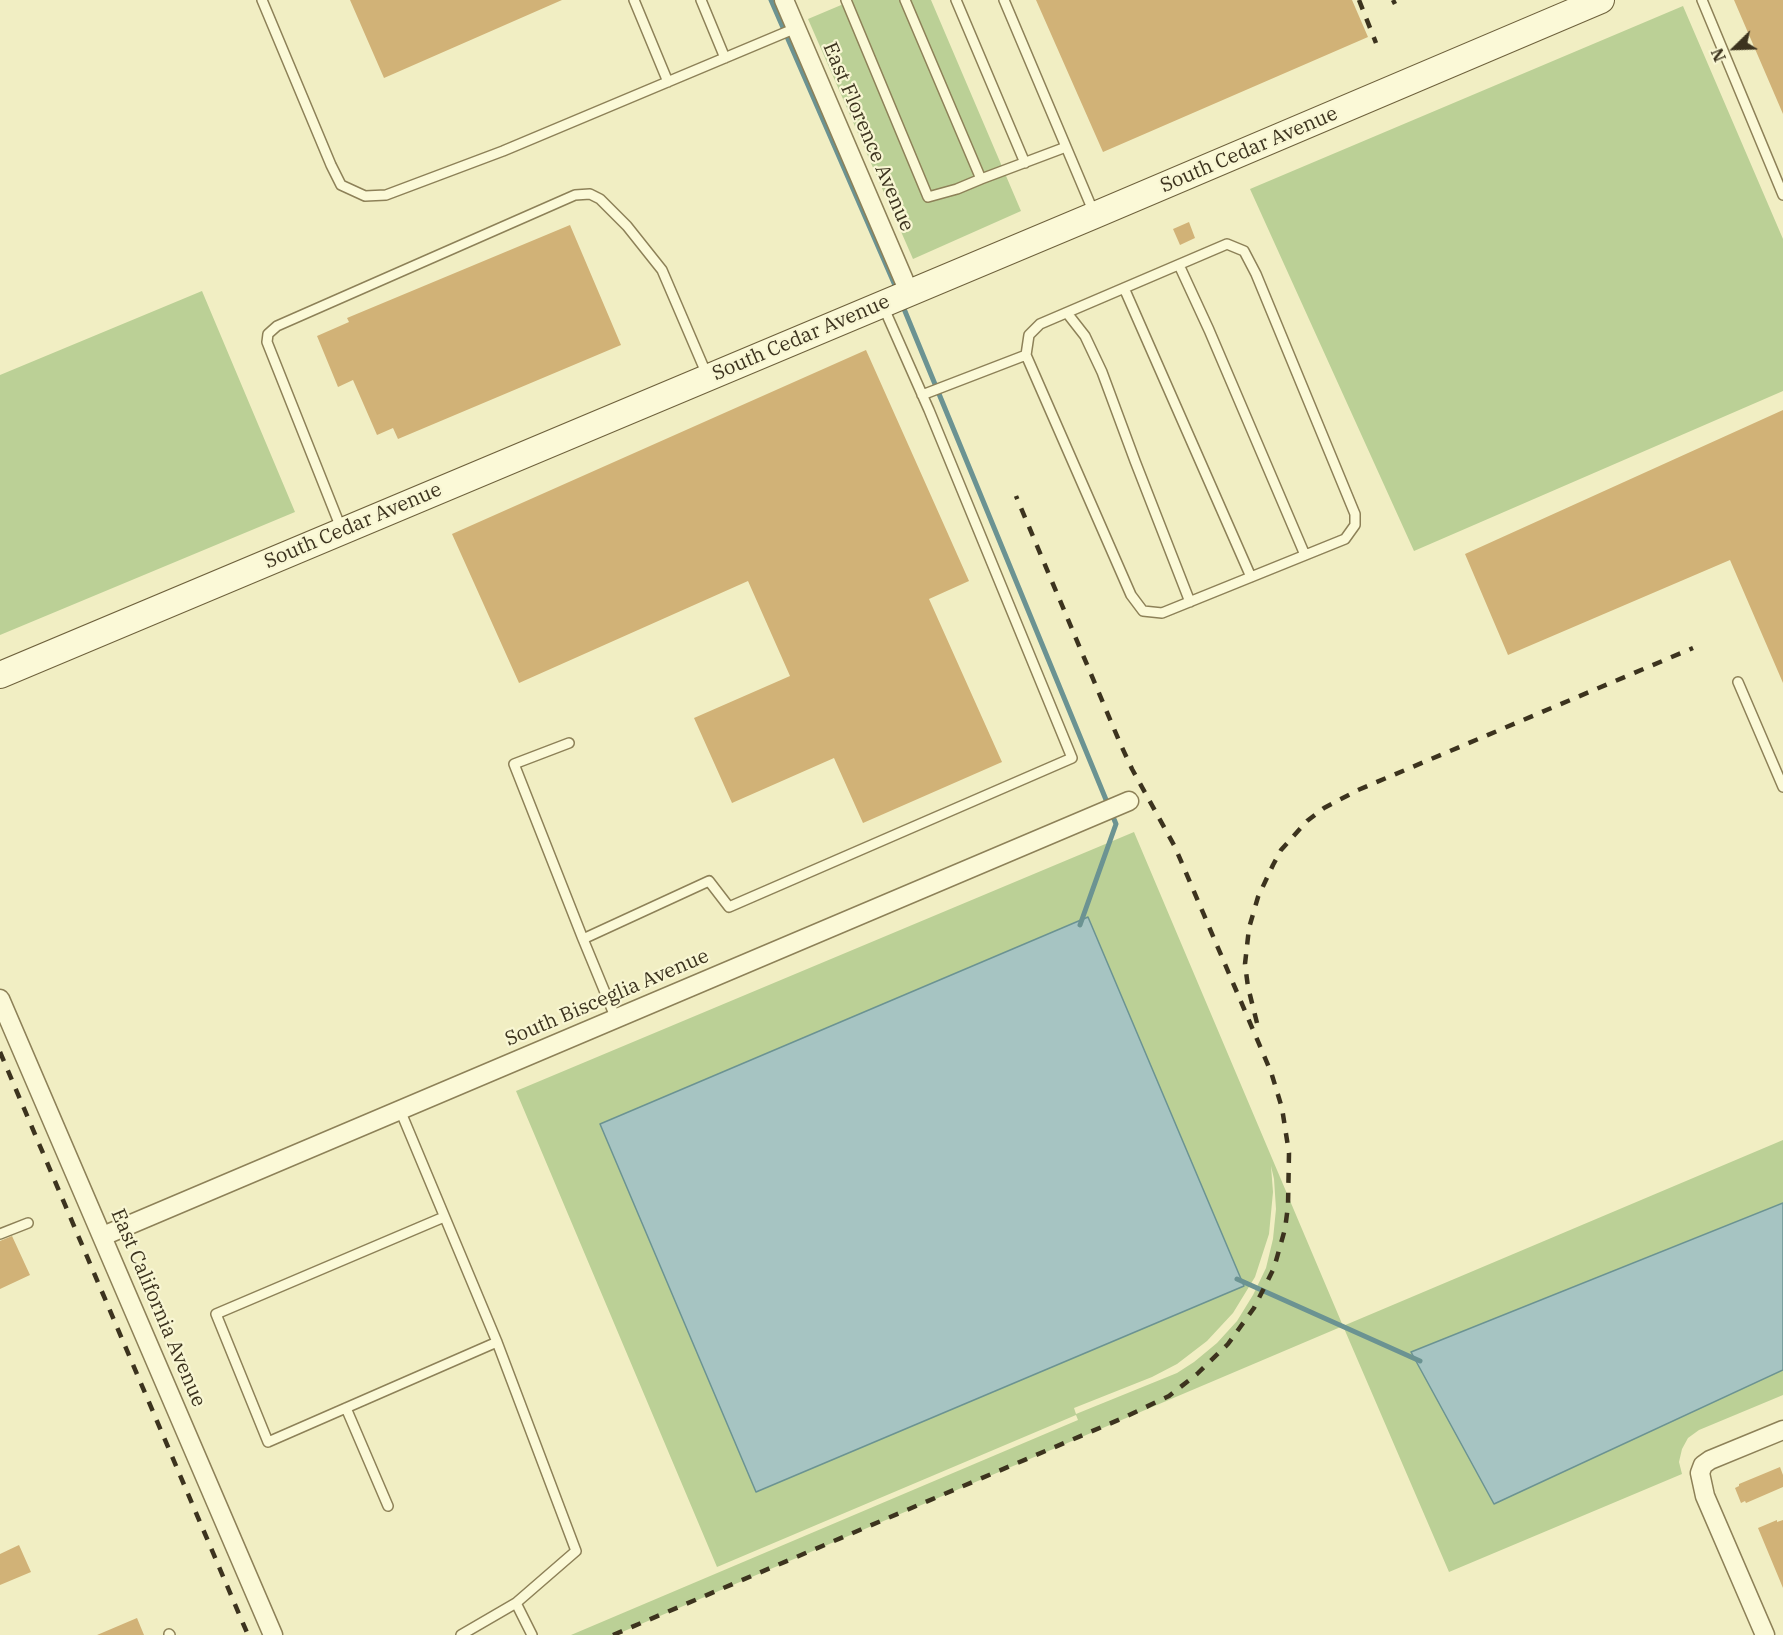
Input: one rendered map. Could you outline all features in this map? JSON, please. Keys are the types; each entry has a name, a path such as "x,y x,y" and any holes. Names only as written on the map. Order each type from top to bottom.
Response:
{"main road":[{"name":"South Cedar Avenue","path":"0,675 1601,0"}],"street":[{"name":"East Florence Avenue","path":"784,0 909,292"},
{"name":"South Bisceglia Avenue","path":"103,1236 1129,801"},
{"name":"East California Avenue","path":"0,999 273,1635"},
{"path":"1765,1635 1705,1496 1700,1473 1703,1466 1710,1460 1783,1430"}],"lane":[{"path":"262,0 331,165 341,184 365,196 386,195 481,159 796,28"},
{"path":"634,0 668,82"},
{"path":"701,0 725,58"},
{"path":"846,0 928,197 957,189 1066,147"},
{"path":"905,0 981,179"},
{"path":"956,0 1025,163"},
{"path":"1004,0 1095,215"},
{"path":"1702,0 1783,195"},
{"path":"342,531 267,342 268,334 277,326 575,195 590,194 600,199 627,226 662,270 707,377"},
{"path":"1227,244 1244,251 1256,274 1355,514 1355,525 1345,539 1162,613 1143,610 1131,595 1026,355 1029,335 1040,324 1124,288 1227,244"},
{"path":"1179,265 1305,555"},
{"path":"1124,288 1251,577"},
{"path":"583,939 709,881 729,907 1072,758 882,303"},
{"path":"1067,313 1085,336 1102,372 1190,602"},
{"path":"922,395 1026,355"},
{"path":"1738,682 1783,787"},
{"path":"569,743 514,764 616,1018"},
{"path":"400,1110 497,1342 576,1551 516,1603 461,1635"},
{"path":"444,1216 216,1314 268,1442 497,1342"},
{"path":"0,1234 28,1223"},
{"path":"346,1408 388,1506"},
{"path":"516,1603 532,1635"}],"green space":[{"path":"853,0 931,0 1021,211 913,259 808,19"},
{"path":"1683,6 1783,239 1783,391 1414,551 1250,189"},
{"path":"202,291 295,512 0,635 0,375"},
{"path":"1134,832 1343,1326 615,1635 571,1635 1078,1420 1076,1415 717,1567 516,1091","holes":["1271,1166 1276,1209 1273,1239 1266,1268 1237,1321 1217,1343 1177,1373 1076,1414 1074,1408 1152,1377 1177,1364 1207,1341 1233,1313 1255,1277 1269,1234 1273,1192"]},
{"path":"1783,1140 1783,1395 1699,1430 1688,1438 1679,1462 1682,1474 1449,1572 1343,1326"}],"water":[{"path":"1088,917 1244,1286 756,1492 600,1124"},
{"path":"1783,1203 1783,1370 1494,1504 1411,1352"}],"building":[{"path":"350,0 562,0 384,78"},
{"path":"1036,0 1352,0 1368,37 1103,152"},
{"path":"1734,0 1783,0 1783,114"},
{"path":"1189,222 1195,238 1180,245 1173,229"},
{"path":"570,225 621,345 398,439 393,428 377,435 353,380 338,387 317,336 349,322 347,318"},
{"path":"866,350 969,581 929,599 1002,762 863,823 834,758 732,803 694,718 790,676 748,581 519,683 452,534"},
{"path":"1783,410 1783,683 1730,560 1508,655 1465,554"},
{"path":"12,1236 30,1275 0,1289 0,1241"},
{"path":"1780,1467 1783,1487 1741,1503 1735,1488 1739,1484"},
{"path":"1777,1520 1777,1522 1783,1520 1783,1588 1758,1528"},
{"path":"19,1545 31,1572 0,1585 0,1554"},
{"path":"137,1618 144,1635 97,1635"}],"waterway":[{"path":"771,0 897,290"},
{"path":"902,304 1116,824 1080,925"},
{"path":"1237,1279 1420,1361"}],"railway":[{"path":"1359,0 1376,43"},
{"path":"1393,0 1395,4"},
{"path":"613,1635 1123,1418 1169,1396 1197,1374 1228,1344 1254,1308 1274,1268 1285,1229 1289,1153 1282,1108 1271,1072 1175,847 1120,743 1016,496"},
{"path":"1257,1023 1245,964 1249,928 1258,897 1281,850 1307,821 1324,808 1358,790 1693,648"},
{"path":"0,1052 248,1635"}]}
